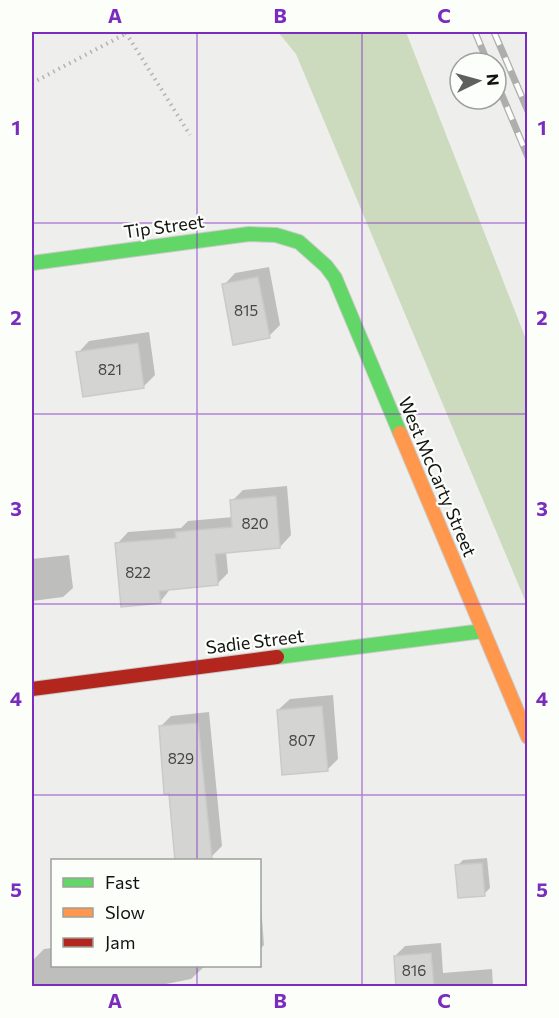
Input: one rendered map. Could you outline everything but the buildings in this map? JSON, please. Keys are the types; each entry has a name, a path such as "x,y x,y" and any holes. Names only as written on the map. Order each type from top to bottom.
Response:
{"street":[{"name":"Tip Street","path":"32,264 249,234 274,233 300,242"},
{"name":"West McCarty Street","path":"300,242 321,257 335,278 528,737"},
{"name":"Sadie Street","path":"32,689 483,631"}],"path":[{"path":"32,83 127,32 190,135"}],"green space":[{"path":"278,32 406,32 527,342 527,605 296,54"}],"railway":[{"path":"475,32 483,51"},
{"path":"494,32 528,111"},
{"path":"508,110 528,157"}],"traffic: fast":[{"path":"32,263 249,234 276,235 299,242 326,266 335,278 400,433"},
{"path":"277,657 483,631"}],"traffic: slow":[{"path":"400,433 528,737"}],"traffic: jam":[{"path":"32,689 277,657"}]}
